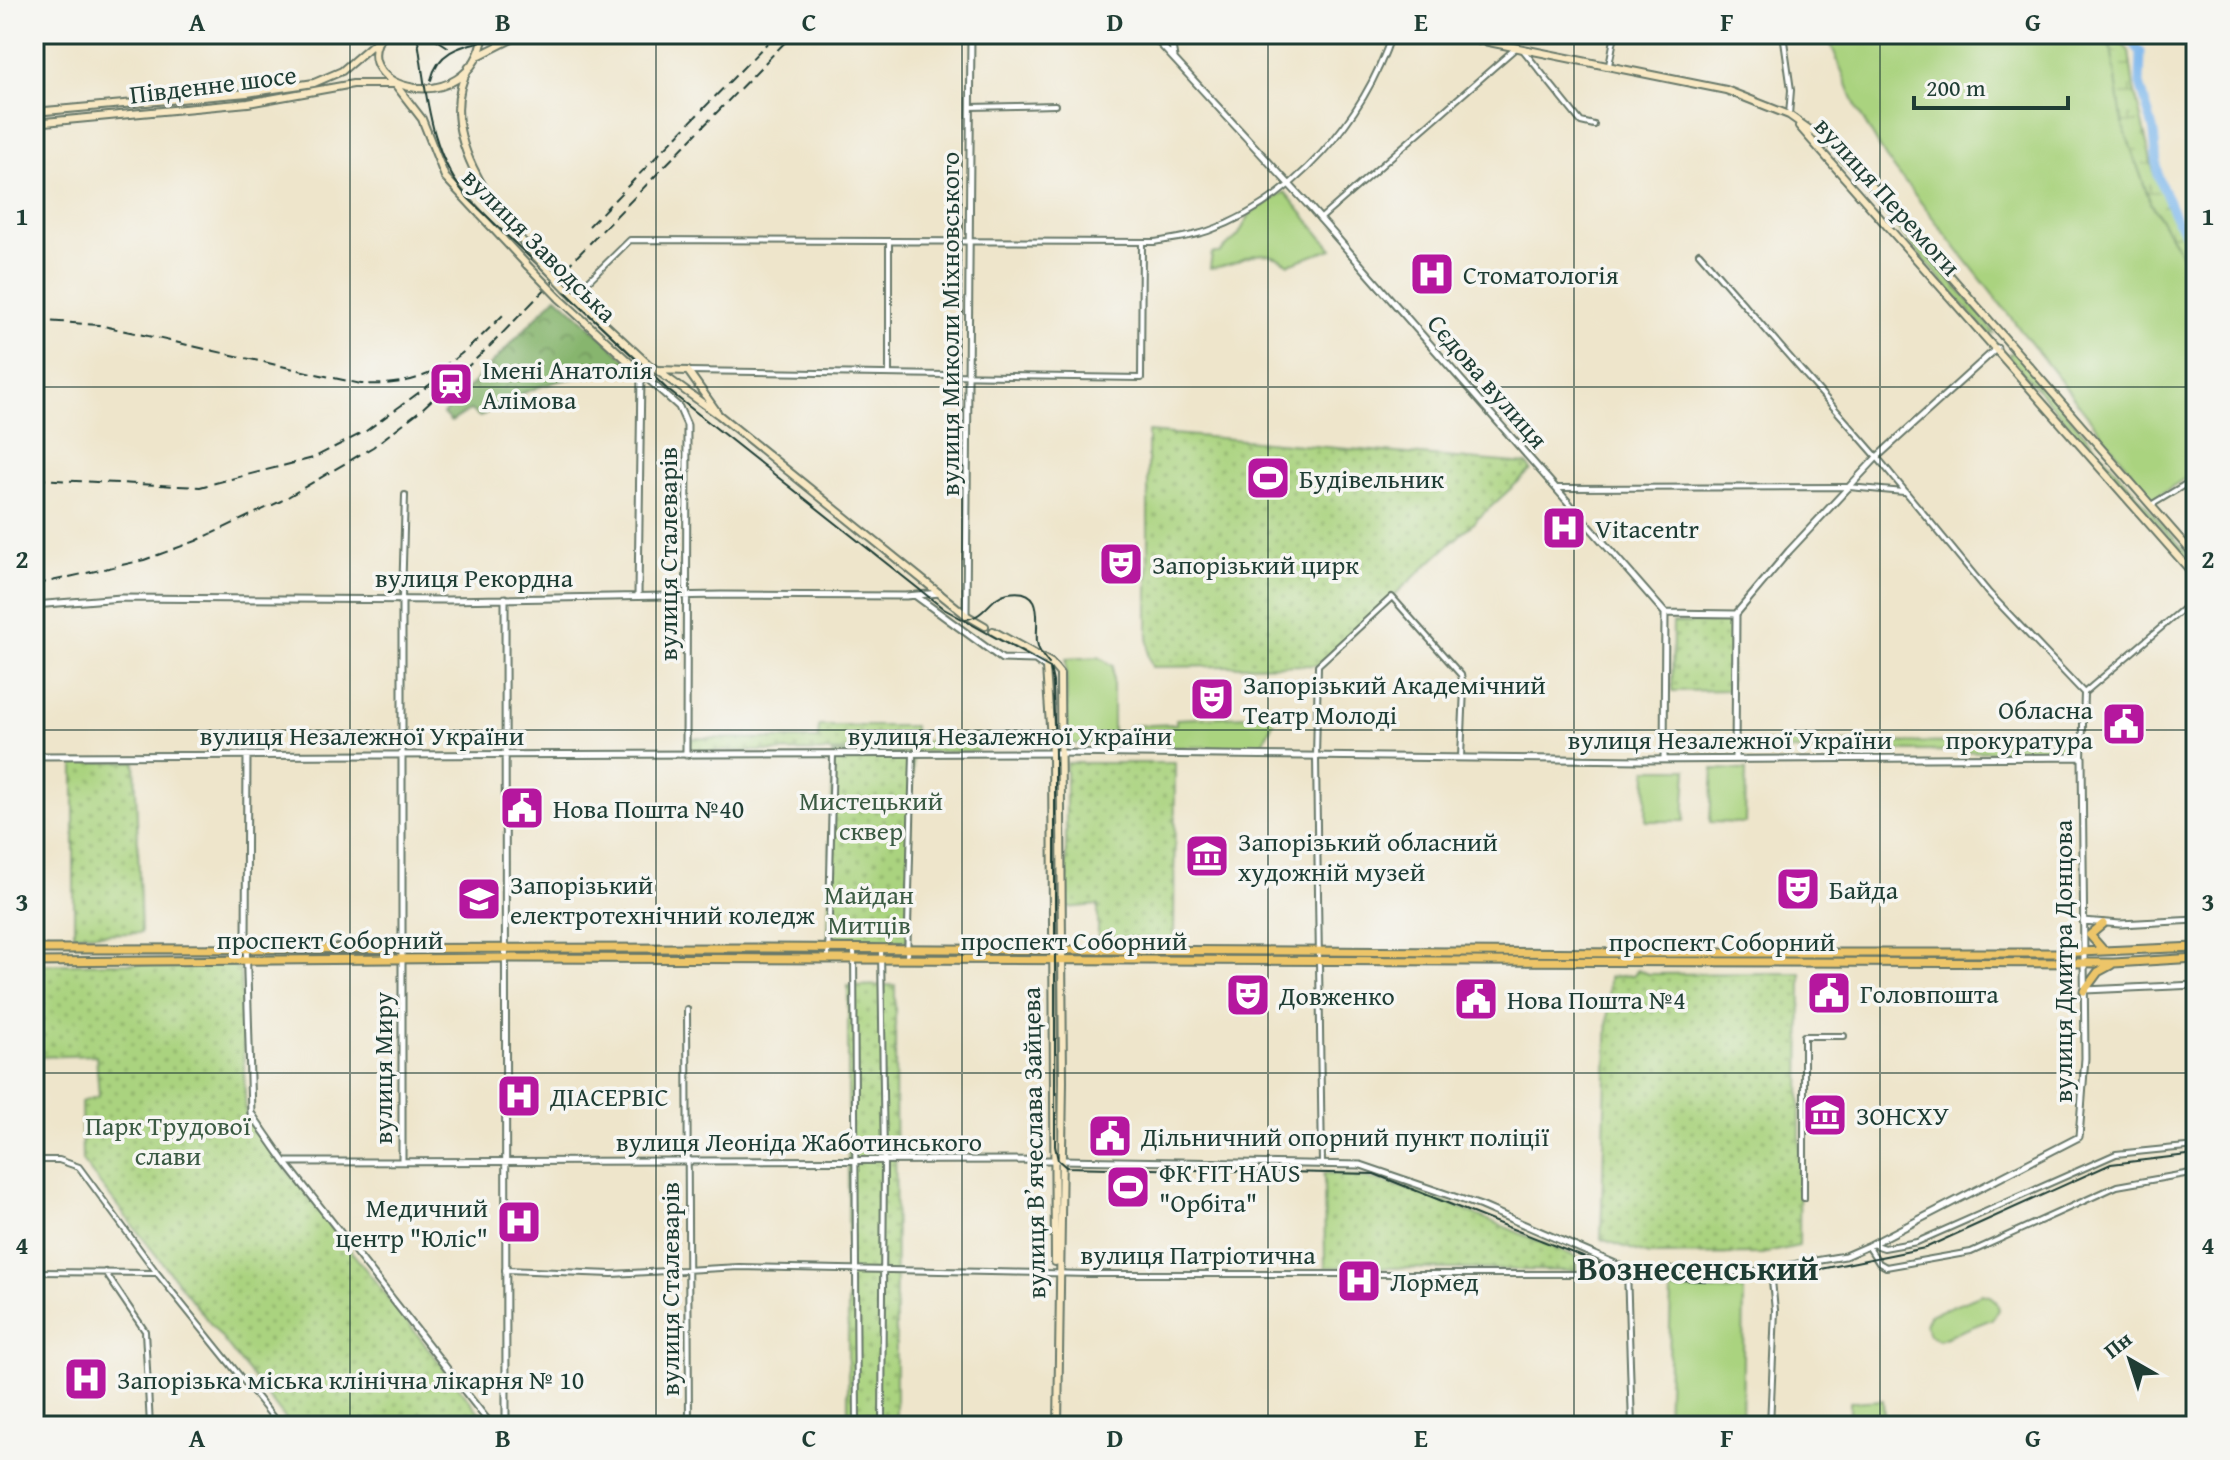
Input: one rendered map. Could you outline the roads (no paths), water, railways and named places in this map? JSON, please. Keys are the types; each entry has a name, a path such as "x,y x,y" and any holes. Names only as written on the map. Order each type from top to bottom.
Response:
{"main road":[{"path":"480,55 484,34"},
{"path":"469,67 480,55 522,34"},
{"path":"1449,34 1726,90 1789,115"},
{"name":"вулиця Заводська","path":"380,37 377,56 381,69 422,119 445,177 559,298 641,373"},
{"name":"Південне шосе","path":"34,112 247,93 329,79 380,37"},
{"name":"вулиця Заводська","path":"469,67 459,85 457,105 464,142 483,188 535,256 573,296 648,364 719,415 966,615 985,626"},
{"name":"Південне шосе","path":"34,123 248,103 374,82 418,91 435,89 469,67"},
{"path":"97,106 97,118"},
{"name":"вулиця Перемоги","path":"1789,115 1844,154 2196,556"},
{"name":"вулиця Перемоги","path":"1789,115 2196,577"},
{"path":"1997,348 2007,340"},
{"path":"641,373 648,364"},
{"path":"656,370 688,371"},
{"name":"вулиця Заводська","path":"688,371 719,415"},
{"path":"2186,565 2196,556"},
{"path":"993,631 1060,674 1063,949"},
{"name":"вулиця Вʼячеслава Зайцева","path":"1048,665 1052,754 1051,959 1058,1160"},
{"path":"2103,924 2090,935 2105,951"},
{"name":"проспект Соборний","path":"34,962 402,949 854,948 1645,953 2084,952 2196,947"},
{"name":"проспект Соборний","path":"34,949 402,959 1062,959 1321,963 1657,960 2114,963 2196,958"},
{"name":"вулиця Вʼячеслава Зайцева","path":"1057,1426 1063,949"},
{"path":"1810,952 1810,961"},
{"path":"1645,953 1657,960"},
{"path":"2084,991 2098,972 2114,963"}],"street":[{"name":"вулиця Миколи Міхновського","path":"966,615 971,34"},
{"name":"Сєдова вулиця","path":"1151,34 1289,184 1665,613"},
{"path":"1170,34 1174,58"},
{"path":"573,296 630,240 1142,242 1207,232 1234,219 1289,184 1325,152 1378,71 1392,34"},
{"path":"1609,68 1615,34"},
{"path":"1783,34 1791,90 1789,115"},
{"path":"1320,219 1519,47 1581,122 1594,125"},
{"path":"970,107 1055,105"},
{"path":"889,241 889,374"},
{"path":"688,371 1141,378 1142,242"},
{"path":"1699,253 1877,457 1989,593 2084,693 2196,598"},
{"path":"1735,757 1736,614 1877,457 1997,348"},
{"path":"638,595 641,373"},
{"name":"вулиця Сталеварів","path":"641,373 685,416 688,596 686,755"},
{"path":"2151,505 2196,478"},
{"path":"1557,488 1849,487 1906,493"},
{"name":"вулиця Миру","path":"402,1160 402,598 405,495"},
{"name":"вулиця Рекордна","path":"34,605 121,598 915,596 941,592"},
{"path":"915,596 1002,659 1035,660 1048,665"},
{"path":"1322,1164 1316,758 1318,665 1392,597 1461,675 1464,688 1461,759"},
{"path":"505,598 506,1426"},
{"path":"1664,758 1665,613 1736,614"},
{"name":"вулиця Дмитра Донцова","path":"1870,1245 2079,1137 2085,1058 2084,693"},
{"path":"828,959 833,754"},
{"path":"907,960 913,754"},
{"name":"вулиця Незалежної України","path":"34,756 1063,754 1461,759 2082,757"},
{"path":"247,755 246,956 251,1113 285,1162 492,1426"},
{"path":"2083,921 2103,924 2196,920"},
{"path":"2083,921 2090,935"},
{"path":"854,948 857,1426"},
{"path":"881,949 884,1161 882,1426"},
{"path":"2084,991 2196,985"},
{"name":"вулиця Сталеварів","path":"687,1009 689,1426"},
{"path":"1804,1198 1804,1036 1844,1036"},
{"path":"1870,1245 1884,1248 1917,1242 2124,1152 2196,1146"},
{"path":"34,1160 59,1160 79,1167 157,1273 280,1426"},
{"name":"вулиця Леоніда Жаботинського","path":"285,1162 1058,1160 1361,1165 1410,1179 1627,1269"},
{"path":"1870,1245 1879,1263 1886,1267 1971,1252 2117,1186 2196,1172"},
{"name":"вулиця Патріотична","path":"505,1270 688,1272 739,1267 884,1271 1591,1274 1627,1269 1667,1273 1771,1271 1845,1256 1870,1245"},
{"path":"1627,1269 1632,1426"},
{"path":"1770,1426 1775,1310 1771,1271"},
{"path":"34,1272 157,1273"},
{"path":"105,1272 145,1331 150,1426"}],"waterway":[{"path":"2124,34 2141,52 2140,84 2154,132 2158,176 2176,219 2196,248"}],"tram line":[{"path":"417,34 437,142 445,163 469,199 668,390 944,609 1050,668 1055,753 1055,1146 1058,1160 1066,1167 1374,1174 1636,1278 1706,1281 1772,1279 1925,1248 2111,1164 2196,1154"},
{"path":"428,34 448,47"},
{"path":"431,80 442,58 451,52 507,34"},
{"path":"966,619 978,615 1002,595 1020,592 1029,595 1036,608 1038,645 1049,664"}],"railway":[{"path":"589,226 776,34"},
{"path":"34,585 144,560 196,541 281,501 373,447 422,409 490,346 793,34"},
{"path":"34,320 99,325 361,384 385,384 406,381 442,367 473,344 505,313"},
{"path":"34,479 200,487 313,458 366,431 443,375"}],"place":[{"name":"Стоматологія","path":"1432,274"},
{"name":"Імені Анатолія Алімова","path":"451,384"},
{"name":"Будівельник","path":"1268,478"},
{"name":"Vitacentr","path":"1564,528"},
{"name":"Запорізький цирк","path":"1121,564"},
{"name":"Запорізький Академічний Театр Молоді","path":"1212,699"},
{"name":"Обласна прокуратура","path":"2124,724"},
{"name":"Нова Пошта №40","path":"522,808"},
{"name":"Запорізький обласний художній музей","path":"1207,856"},
{"name":"Байда","path":"1798,889"},
{"name":"Запорізький електротехнічний коледж","path":"479,899"},
{"name":"Головпошта","path":"1829,993"},
{"name":"Довженко","path":"1248,995"},
{"name":"Нова Пошта №4","path":"1476,999"},
{"name":"ДІАСЕРВІС","path":"519,1096"},
{"name":"ЗОНСХУ","path":"1825,1115"},
{"name":"Дільничний опорний пункт поліції","path":"1110,1136"},
{"name":"ФК FIT HAUS \"Орбіта\"","path":"1128,1187"},
{"name":"Медичний центр \"Юліс\"","path":"519,1222"},
{"name":"Лормед","path":"1359,1281"},
{"name":"Запорізька міська клінічна лікарня № 10","path":"86,1379"}],"district":[{"name":"Вознесенський","path":"1698,1267"}],"park label":[{"name":"Мистецький сквер","path":"871,815"},
{"name":"Майдан Митців","path":"869,909"},
{"name":"Парк Трудової слави","path":"168,1140"}]}
